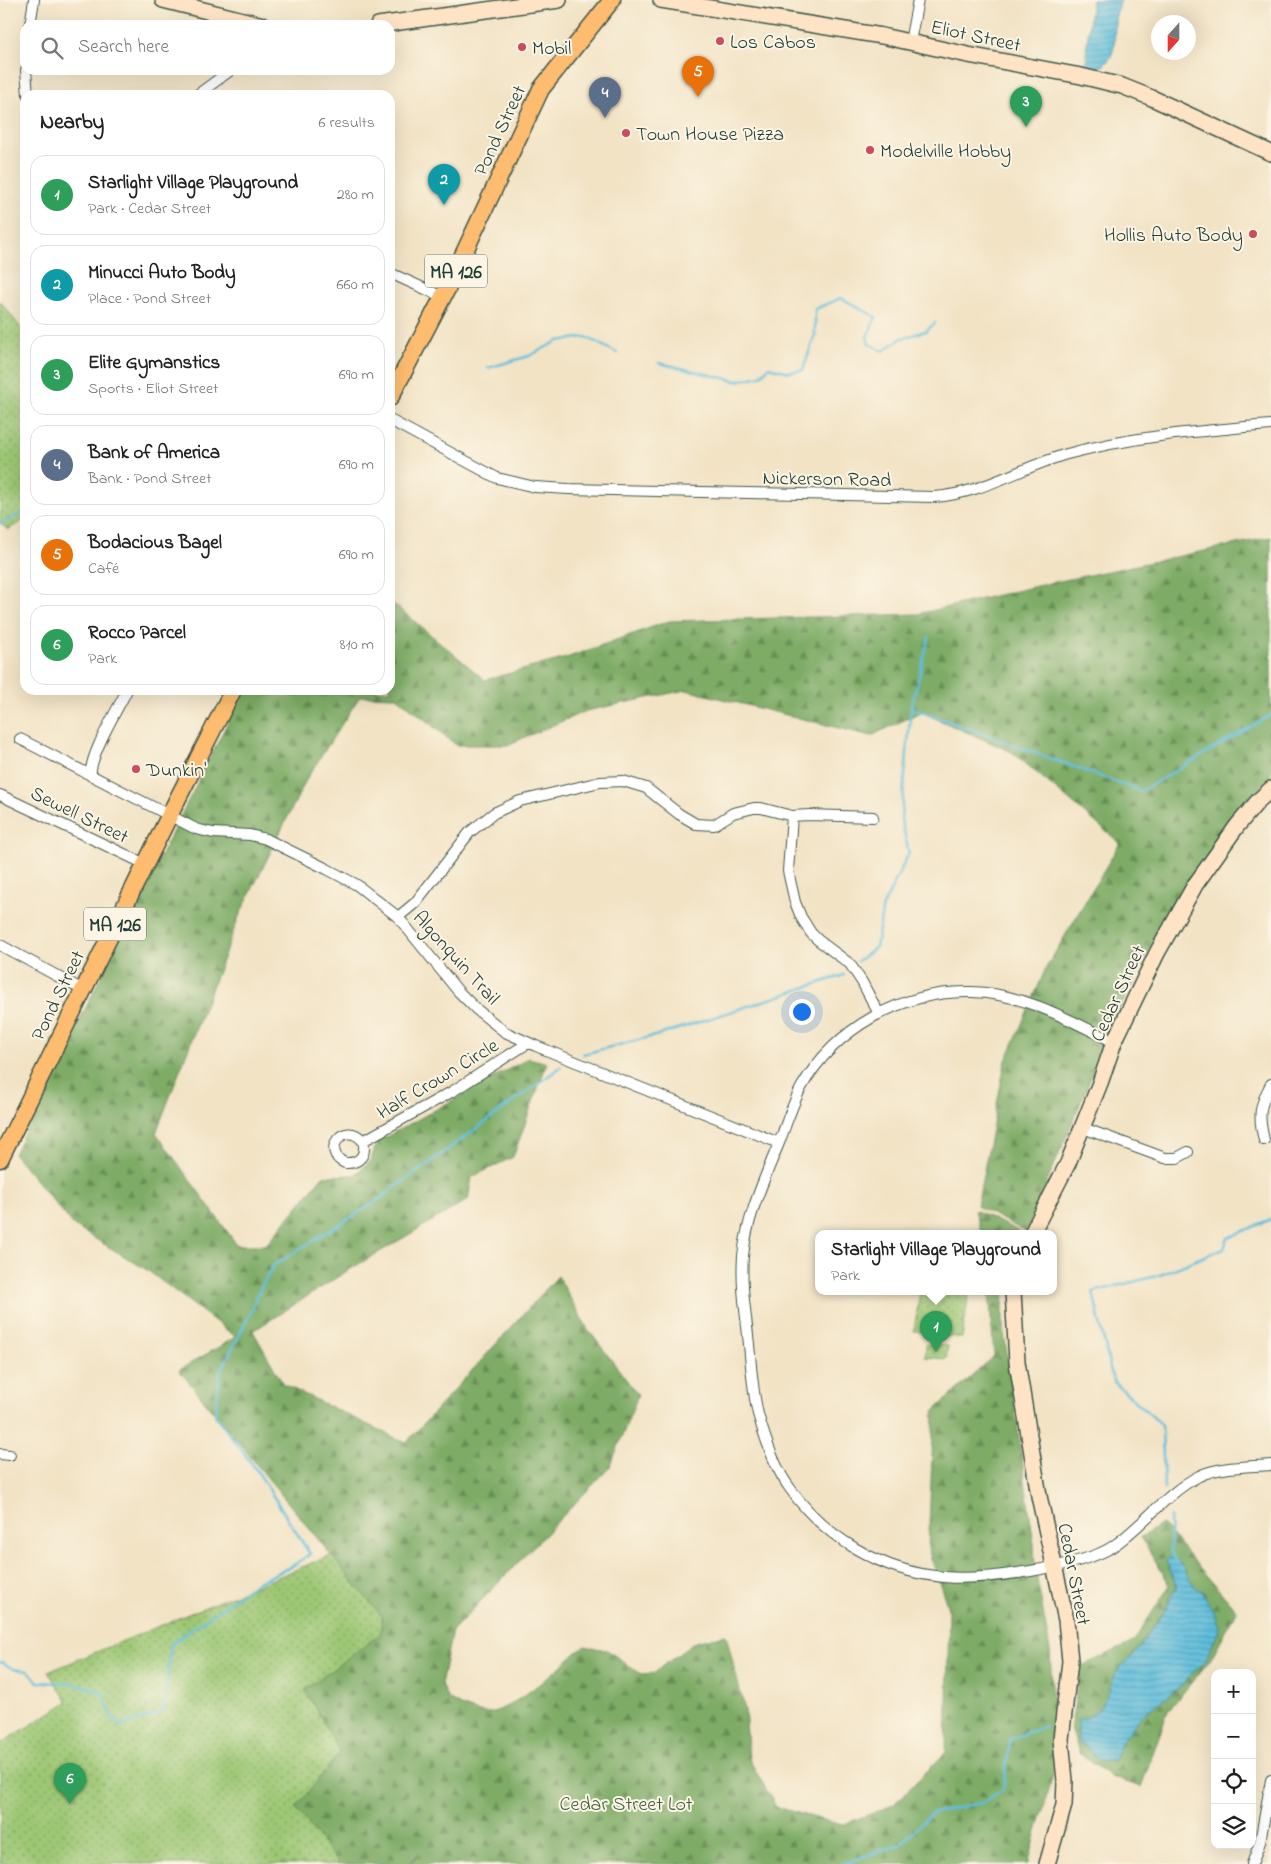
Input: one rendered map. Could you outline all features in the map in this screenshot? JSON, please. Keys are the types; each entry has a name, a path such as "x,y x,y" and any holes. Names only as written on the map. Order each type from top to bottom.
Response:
{"main road":[{"name":"Pond Street","path":"395,389 444,297 541,89 612,0"},
{"name":"Pond Street","path":"0,1159 230,695"}],"street":[{"path":"31,20 34,0"},
{"path":"163,0 243,20"},
{"path":"395,23 559,0"},
{"name":"Eliot Street","path":"661,0 682,2 910,42 1122,86 1152,98 1271,154"},
{"path":"910,42 918,0"},
{"path":"26,75 28,90"},
{"path":"204,90 224,75"},
{"path":"395,275 444,297"},
{"name":"Nickerson Road","path":"395,423 497,478 534,487 934,497 965,493 1066,455 1112,444 1170,434 1270,425"},
{"path":"92,776 90,770 97,750 124,695"},
{"name":"Algonquin Trail","path":"20,739 196,828 213,833 250,835 266,840 342,876 398,917 458,991 476,1009 505,1032 528,1043 779,1143"},
{"path":"398,917 416,903 470,832 494,813 520,801 600,782 623,781 646,788 679,814 696,824 714,825 733,813 754,808 792,816 873,817"},
{"name":"Cedar Street","path":"1034,1230 1057,1187 1083,1128 1114,1042 1157,953 1195,885 1237,826 1271,789"},
{"name":"Sewell Street","path":"0,795 145,864"},
{"path":"792,816 788,871 795,902 801,917 818,940 850,964 879,1014"},
{"path":"0,945 83,990"},
{"path":"1114,1042 1071,1021 1024,1002 974,992 922,997 879,1014 844,1036 827,1052 797,1096 758,1191 750,1217 743,1256 743,1288 758,1412 769,1448 790,1488 812,1513 845,1542 880,1562 911,1573 947,1578 968,1578 1053,1566 1092,1557 1110,1548 1130,1533 1174,1494 1201,1475 1216,1471 1271,1465"},
{"name":"Half Crown Circle","path":"363,1141 453,1091 528,1043"},
{"path":"1264,1140 1259,1123 1260,1109 1271,1084"},
{"path":"1083,1128 1165,1158 1177,1158 1188,1152"},
{"name":"Cedar Street","path":"1014,1295 1017,1362 1039,1496 1066,1620 1070,1661 1061,1739 1065,1781 1064,1805 1047,1864"},
{"path":"1252,1864 1260,1842 1271,1780"}],"green space":[{"path":"0,301 20,327 20,522 8,530 0,523"},
{"name":"Cedar Street Lot","path":"1271,537 1271,777 1232,820 1157,935 1124,1000 1027,1230 1022,1230 977,1206 1005,1063 1046,968 1120,843 1012,752 921,712 871,736 686,690 586,711 507,745 456,745 397,697 360,696 307,778 240,914 156,1133 237,1245 266,1245 323,1176 355,1175 371,1160 377,1142 529,1058 547,1063 513,1157 472,1177 468,1200 347,1271 253,1331 283,1384 406,1443 558,1276 587,1328 638,1395 610,1467 452,1631 441,1685 451,1701 478,1712 487,1713 498,1711 510,1705 584,1646 607,1650 641,1674 653,1673 695,1642 726,1635 745,1710 749,1759 776,1807 842,1825 893,1805 946,1752 949,1611 928,1549 934,1411 994,1356 989,1295 1004,1295 1003,1326 1034,1544 1035,1568 1050,1650 1056,1764 1028,1864 410,1864 418,1855 408,1864 339,1864 296,1808 340,1752 305,1690 380,1634 382,1617 179,1370 236,1337 147,1270 74,1226 14,1154 241,695 395,695 395,605 485,680 566,658 669,621 918,614 1041,585"},
{"path":"975,1210 1016,1230 980,1230"},
{"path":"919,1295 968,1295 962,1338 914,1331"},
{"path":"926,1344 948,1346 946,1359 925,1357"},
{"path":"1162,1524 1237,1611 1210,1660 1168,1711 1141,1787 1111,1777 1079,1753 1071,1727 1080,1667 1133,1642 1170,1585 1141,1537","holes":["1167,1561 1180,1563 1195,1587 1201,1591 1218,1633 1204,1661 1185,1683 1138,1720 1121,1743 1114,1760 1101,1761 1078,1742 1085,1719 1097,1711 1104,1703 1118,1671 1141,1646 1143,1640 1165,1611 1171,1594 1177,1587"]},
{"path":"331,1555 382,1617 380,1634 305,1690 340,1752 296,1808 339,1864 0,1864 0,1744 68,1702 48,1672"}],"water":[{"path":"1092,0 1121,0 1116,18 1113,52 1103,66 1096,67 1087,64 1086,60"},
{"path":"1170,1557 1180,1563 1195,1587 1201,1591 1214,1612 1219,1627 1218,1633 1204,1661 1185,1683 1138,1720 1121,1743 1114,1760 1101,1761 1082,1743 1078,1742 1078,1719 1087,1718 1099,1709 1117,1672 1138,1650 1167,1608 1177,1587 1166,1561"}],"waterway":[{"path":"659,363 737,381 760,376 769,367 789,372 803,370 815,335 815,309 841,298 876,317 867,337 869,344 883,351 902,338 926,331 935,323"},
{"path":"488,368 529,356 558,341 586,337 617,353"},
{"path":"0,524 20,514"},
{"path":"858,961 876,947 883,906 909,853 901,819 911,708 929,637"},
{"path":"911,708 1141,791 1271,715"},
{"path":"583,1054 662,1034 844,975"},
{"path":"0,1663 2,1662 13,1669 29,1671 38,1682 77,1684 102,1692 112,1717 121,1726 164,1712 171,1644 256,1583 291,1567 310,1554 258,1472 215,1415 220,1372 251,1312 261,1287 274,1265 371,1205 561,1067"},
{"path":"1164,1489 1162,1425 1113,1381 1093,1292 1160,1275 1224,1248 1228,1238 1271,1219"},
{"path":"1170,1517 1171,1551 1176,1562"},
{"path":"841,1864 901,1844 931,1814 984,1802 1003,1789 1010,1739 1045,1726"}],"place":[{"name":"Los Cabos","path":"720,41"},
{"name":"Mobil","path":"522,47"},
{"name":"Bodacious Bagel","path":"698,97"},
{"name":"Bank of America","path":"605,118"},
{"name":"Elite Gymanstics","path":"1026,127"},
{"name":"Town House Pizza","path":"626,133"},
{"name":"Modelville Hobby","path":"870,150"},
{"name":"Minucci Auto Body","path":"444,205"},
{"name":"Hollis Auto Body","path":"1253,234"},
{"name":"Dunkin'","path":"136,769"},
{"name":"Starlight Village Playground","path":"936,1352"},
{"name":"Rocco Parcel","path":"70,1804"}]}
